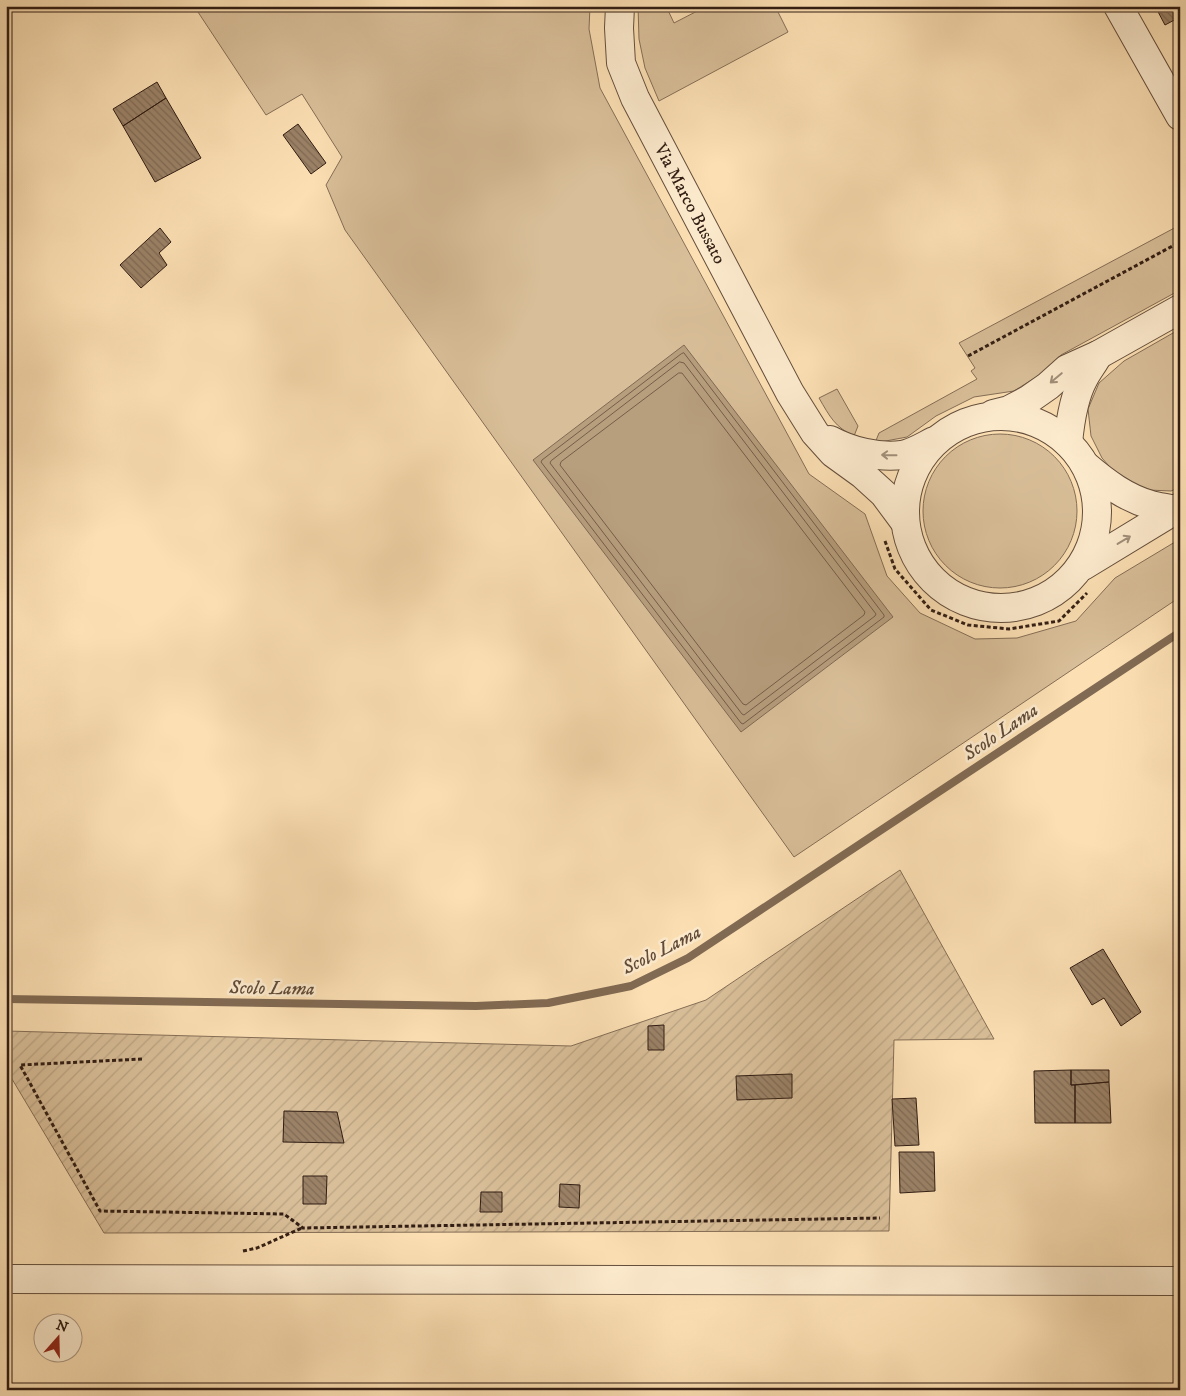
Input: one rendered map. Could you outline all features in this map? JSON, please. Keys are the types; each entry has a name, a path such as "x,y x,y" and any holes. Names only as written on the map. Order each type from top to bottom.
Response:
{"street":[{"name":"Via Marco Bussato","path":"620,6 621,63 635,98 790,393 815,433 833,453 862,474 884,494 894,529"},
{"path":"1118,6 1180,116"},
{"path":"815,433 843,447 873,455 902,455 935,441 959,425 1009,410 1048,386 1067,369 1098,355 1180,310"},
{"path":"1068,443 1070,424 1083,379 1098,355"},
{"path":"987,416 1017,416 1045,425 1068,443 1086,466 1106,483 1127,496 1151,505 1177,508"},
{"path":"935,441 916,464 894,529 911,548 926,572 946,592 972,604 1000,608 1028,605 1053,593 1075,574 1087,577"},
{"path":"1086,466 1096,494 1097,524 1090,551 1087,577"},
{"path":"1087,577 1177,508"},
{"path":"6,1279 1180,1281"}],"path":[{"path":"968,356 1180,242"},
{"path":"894,529 895,569 931,610 968,626 1009,629 1059,620 1087,577"},
{"path":"142,1059 20,1065 100,1211 284,1214 303,1228 880,1218"}],"shaded area":[{"path":"194,6 590,6 589,29 600,88 809,474 865,514 887,576 920,613 975,639 1017,638 1076,621 1115,578 1180,539 1180,597 794,857 345,230 326,185 342,157 302,94 266,115"},
{"path":"638,6 666,6 674,23 707,6 775,6 788,32 659,101 645,68 639,39"},
{"path":"1180,225 1180,290 1061,355 1041,374 1014,391 974,397 936,416 907,437 875,443 879,433 977,379 971,371 975,368 959,343"},
{"path":"1180,329 1180,487 1171,491 1148,490 1131,484 1115,473 1102,458 1091,436 1088,409 1099,383 1124,361"},
{"path":"837,389 858,426 854,436 842,429 834,421 819,398"},
{"path":"1000,434 1015,435 1029,440 1043,447 1054,457 1064,468 1071,482 1076,496 1076,526 1071,540 1064,554 1054,565 1043,575 1029,582 1015,587 1000,588 985,587 971,582 957,575 946,565 936,554 929,540 924,526 923,511 924,496 929,482 936,468 946,457 957,447 971,440 985,435"},
{"path":"900,870 994,1039 894,1040 889,1231 104,1233 6,1069 6,1031 571,1046 706,1000"}],"water":[{"path":"684,345 893,617 741,732 533,460"}],"building":[{"path":"1155,6 1180,6 1180,17 1165,25"},
{"path":"157,82 166,98 123,126 113,109"},
{"path":"166,98 201,158 155,182 123,126"},
{"path":"298,124 326,163 311,174 283,135"},
{"path":"160,228 171,242 159,253 167,265 141,288 120,265"},
{"path":"1103,949 1141,1012 1121,1026 1104,998 1092,1005 1070,968"},
{"path":"664,1025 664,1050 648,1050 648,1026"},
{"path":"1071,1070 1109,1070 1109,1082 1071,1085"},
{"path":"1071,1070 1071,1085 1075,1085 1075,1123 1035,1123 1034,1071"},
{"path":"792,1074 792,1098 737,1100 736,1076"},
{"path":"1109,1082 1111,1123 1075,1123 1075,1085"},
{"path":"916,1098 919,1145 895,1146 892,1099"},
{"path":"284,1111 337,1112 344,1143 283,1142"},
{"path":"899,1152 934,1152 935,1191 900,1193"},
{"path":"303,1176 327,1176 326,1204 303,1204"},
{"path":"560,1184 580,1185 579,1208 559,1207"},
{"path":"481,1192 502,1192 502,1212 480,1212"}],"waterway":[{"name":"Scolo Lama","path":"6,999 476,1006 548,1003 631,986 688,958 1180,632"}]}
